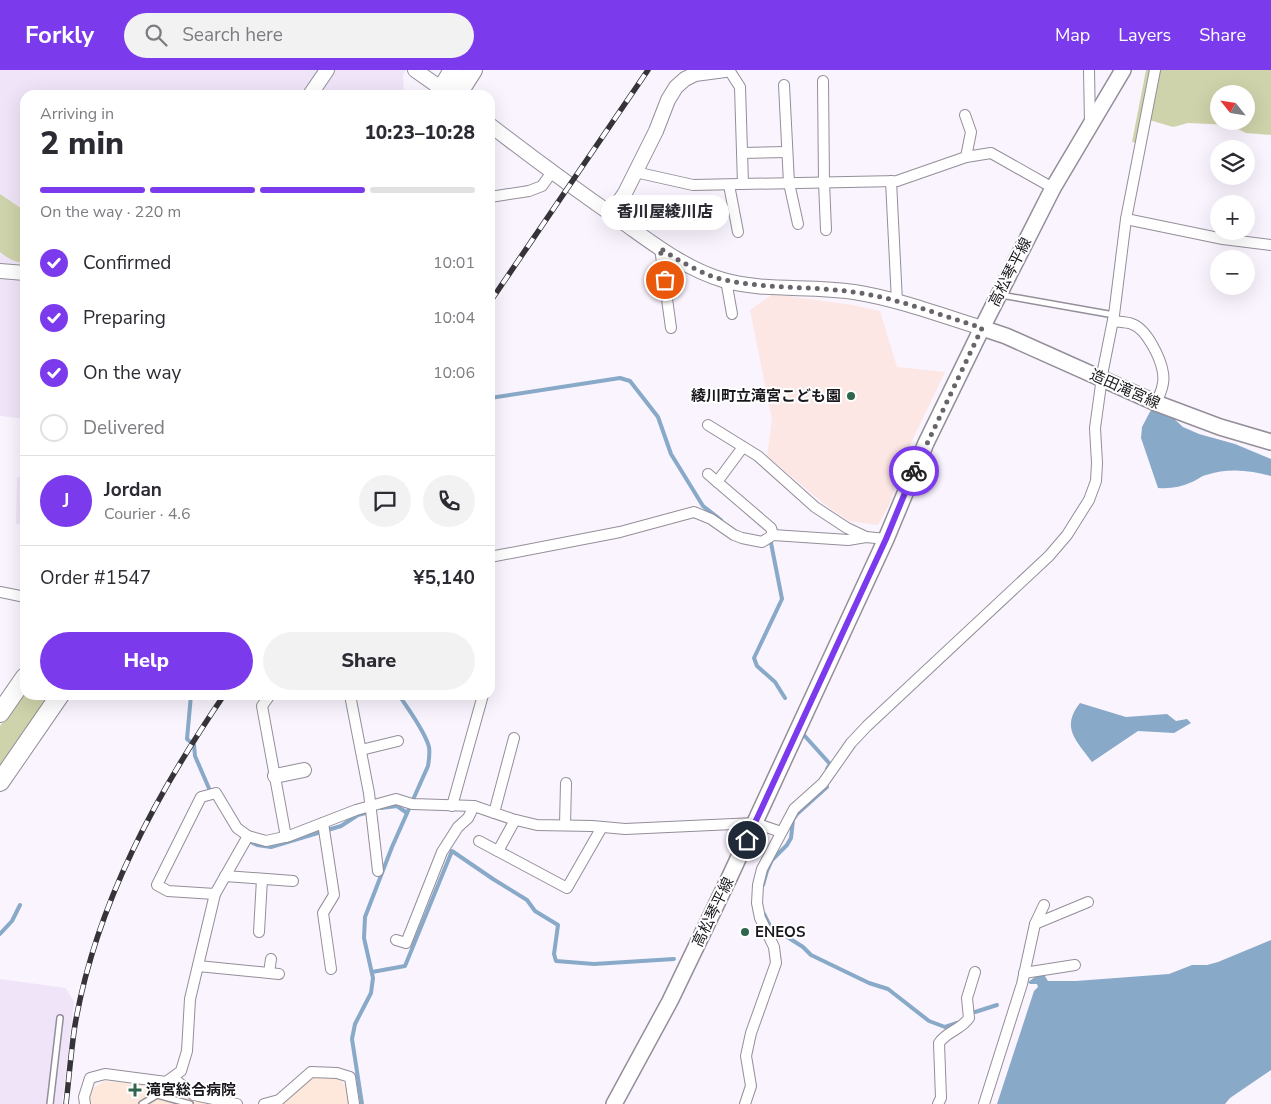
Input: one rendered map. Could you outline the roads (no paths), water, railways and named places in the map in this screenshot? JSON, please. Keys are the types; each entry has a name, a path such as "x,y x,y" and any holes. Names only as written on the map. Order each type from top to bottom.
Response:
{"highway":[{"path":"447,90 453,70"},
{"path":"450,90 473,70"},
{"path":"0,713 20,684"},
{"path":"0,782 57,700"}],"main road":[{"name":"高松琴平線","path":"614,1104 670,1001 886,539 901,499 926,443 982,328 1054,188 1123,70"},
{"name":"造田滝宮線","path":"982,328 1006,336 1156,403 1220,427 1271,442"}],"street":[{"path":"313,90 327,70"},
{"path":"415,70 441,90"},
{"path":"613,215 676,87 685,79 695,74 724,70"},
{"path":"728,70 740,87 744,184"},
{"path":"1089,70 1090,125"},
{"path":"745,1104 751,1086 746,1056 750,1033 776,962 774,947 760,918 757,903 758,885 762,869 794,809 823,783 851,743 1049,556 1067,535 1089,500 1096,481 1095,428 1113,318 1126,218 1155,70"},
{"path":"823,81 826,230"},
{"path":"784,85 789,183 798,224"},
{"path":"965,115 971,132 966,157"},
{"path":"495,129 552,172 669,255 702,271 726,280 750,285 852,292 884,297 982,328"},
{"path":"742,153 787,152"},
{"path":"635,172 693,185 897,181 966,157 991,154 1054,188"},
{"path":"495,196 529,191 542,186 552,172"},
{"path":"891,181 897,302"},
{"path":"730,185 738,232"},
{"path":"1126,218 1223,239 1271,245"},
{"path":"660,248 671,328"},
{"path":"0,272 20,273"},
{"path":"726,280 732,314"},
{"path":"1113,318 1134,324 1145,334 1159,359 1164,374 1163,384 1156,403"},
{"path":"708,424 758,456 815,507 847,528 866,537"},
{"path":"717,482 743,447"},
{"path":"708,474 770,528 773,535"},
{"path":"495,555 620,532 694,512 712,519 742,538 762,542 773,535 848,540 866,537 886,539"},
{"path":"4,593 20,591"},
{"path":"4,593 20,597"},
{"path":"266,700 262,706 286,837"},
{"path":"351,700 371,809 378,871"},
{"path":"452,806 482,700"},
{"path":"494,813 514,738"},
{"path":"361,750 398,741"},
{"path":"275,776 304,770"},
{"path":"565,825 566,783"},
{"path":"215,894 168,891 157,885 201,797 216,793 237,828 246,839 266,841 324,828 396,799 411,804 474,806 515,820 538,825 635,829 754,822 781,832"},
{"path":"396,940 406,943 442,852 458,827 468,818 474,806"},
{"path":"498,851 515,820"},
{"path":"480,841 567,888 602,827"},
{"path":"324,828 334,895 323,913 331,969"},
{"path":"85,1104 84,1097 90,1078 105,1074 166,1082 182,1072 187,1051 190,999 215,894 246,839"},
{"path":"225,876 293,881"},
{"path":"259,932 262,879"},
{"path":"1035,924 1088,902"},
{"path":"984,1104 1024,973 1035,924 1044,904"},
{"path":"198,966 274,974 270,959"},
{"path":"1024,973 1075,965"},
{"path":"938,1104 941,1098 939,1043 944,1036 964,1025 969,1018 967,998 975,972"},
{"path":"264,1104 279,1100 311,1072 337,1073 350,1077 354,1104"},
{"path":"173,1078 194,1094 237,1104"}],"lane":[{"path":"999,294 1113,318"},
{"path":"50,1104 60,1018"},
{"path":"142,1104 157,1095 190,1104"}],"water":[{"path":"1152,408 1171,416 1183,427 1199,434 1235,444 1271,459 1271,476 1247,471 1222,471 1180,486 1158,488 1141,438 1142,427"},
{"path":"1080,703 1126,717 1167,714 1176,721 1187,719 1191,723 1174,733 1138,731 1092,762 1076,741 1071,727 1074,712"},
{"path":"1271,940 1271,1070 1230,1098 1225,1104 997,1104 1034,991 1038,987 1037,984 1030,984 1028,982 1035,977 1043,973 1048,981 1076,981 1169,974 1192,965 1207,965 1218,962"}],"waterway":[{"path":"495,397 620,378 630,381 658,417 671,454 703,506 721,520"},
{"path":"771,543 782,599 754,658 757,666 775,682 785,698"},
{"path":"191,700 187,739 194,745 195,756 211,793"},
{"path":"362,1104 352,1039 355,1024 371,993 373,978 364,938 365,917 392,847 428,766 429,747 427,741 402,700"},
{"path":"803,734 830,764 827,769"},
{"path":"763,885 772,860 787,845 791,838 793,820 826,786"},
{"path":"381,808 397,806 407,813"},
{"path":"249,841 257,845 271,847 341,826 358,815 369,812"},
{"path":"372,972 405,966 452,851 527,900 535,911 558,925 554,954 556,961 594,964 674,959"},
{"path":"0,934 12,921 20,905"},
{"path":"764,914 770,926 803,947 811,955 869,983 888,989 929,1021 945,1027 957,1023"},
{"path":"975,1012 997,1005"}],"railway":[{"path":"495,295 648,70"},
{"path":"66,1104 75,1025 85,980 113,894 153,811 175,772 221,700"}],"place":[{"name":"香川屋綾川店","path":"665,280"},
{"name":"綾川町立滝宮こども園","path":"851,396"},
{"name":"ENEOS","path":"745,932"},
{"name":"滝宮総合病院","path":"135,1090"}]}
